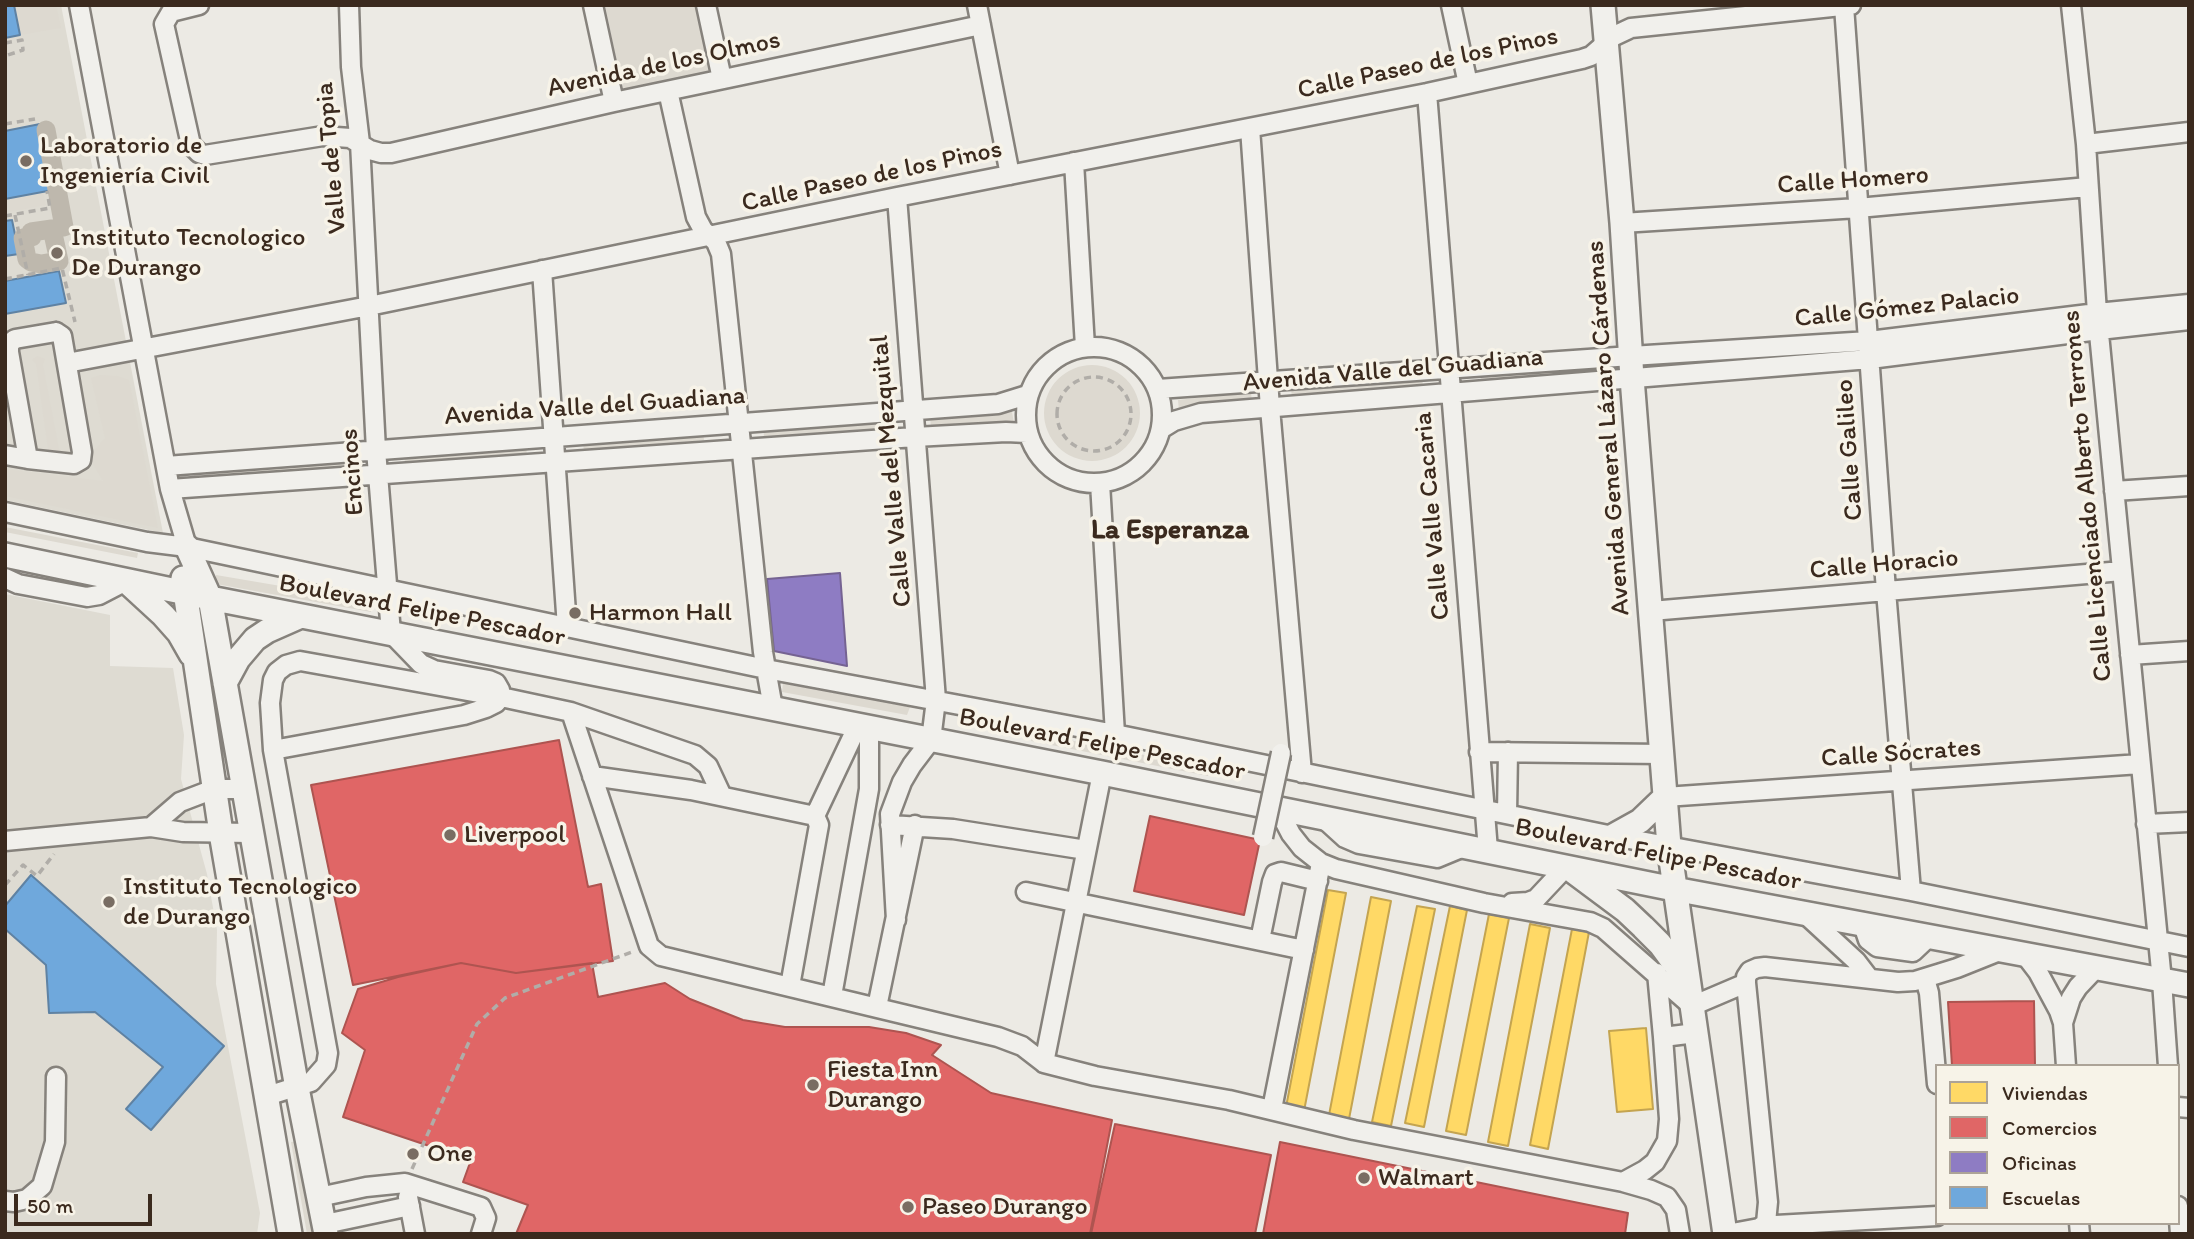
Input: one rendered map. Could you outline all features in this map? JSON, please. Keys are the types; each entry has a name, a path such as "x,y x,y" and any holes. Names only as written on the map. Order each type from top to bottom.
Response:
{"main road":[{"name":"Avenida General Lázaro Cárdenas","path":"1603,5 1669,846 1726,1234"},
{"path":"187,547 182,571 184,593 221,833 290,1234"},
{"path":"187,547 210,598 250,833 326,1229"},
{"name":"Boulevard Felipe Pescador","path":"5,555 184,593 1566,867 2189,985"},
{"path":"126,581 171,624 195,661"},
{"path":"225,684 238,659 255,639 301,616"},
{"path":"1613,836 1640,821 1665,797"},
{"path":"1566,867 1616,903 1643,927 1689,983"},
{"path":"274,1234 284,1203"}],"street":[{"path":"79,5 170,489 187,547"},
{"name":"Avenida de los Olmos","path":"199,5 171,12 164,24 191,145 194,150 205,155 323,135 350,138 370,150 391,153 614,102 981,25"},
{"name":"Valle de Topia","path":"349,5 351,67 360,143 369,306"},
{"path":"593,5 614,102"},
{"path":"706,5 722,79"},
{"path":"977,5 1010,175"},
{"path":"1451,5 1468,84"},
{"name":"Calle Paseo de los Pinos","path":"67,363 369,306 897,197 1427,93 1582,59 1591,56 1621,32 1631,28 1851,5"},
{"name":"Calle Licenciado Alberto Terrones","path":"2071,5 2086,144 2098,321 2168,1064"},
{"name":"Calle Galileo","path":"1844,6 1886,591 1911,891"},
{"path":"668,91 696,217 703,230 716,242 720,254 766,669 773,708"},
{"name":"Calle Valle Cacaria","path":"1427,93 1484,810 1477,848"},
{"path":"1250,128 1270,408 1302,773"},
{"path":"2086,144 2189,132"},
{"path":"1074,162 1085,347"},
{"name":"Calle Homero","path":"1622,223 1858,208 2088,187"},
{"name":"Calle Valle del Mezquital","path":"897,197 936,700 931,740"},
{"path":"542,270 567,627"},
{"name":"Calle Gómez Palacio","path":"1631,367 1870,350 2098,321 2189,304"},
{"name":"Encinos","path":"369,306 376,450 391,633"},
{"name":"Calle Gómez Palacio","path":"2098,321 2189,320"},
{"path":"5,456 28,459 74,464 82,457 62,336 56,332 15,338 9,344 28,459"},
{"path":"1085,347 1103,347 1120,352 1136,361 1149,374 1158,389 1161,429 1153,450 1139,466 1121,478 1100,484 1076,481 1054,471 1037,455 1027,433 1024,414 1027,396 1035,378 1049,363 1066,352 1085,347"},
{"name":"Avenida Valle del Guadiana","path":"1158,389 1448,369 1631,367"},
{"name":"Avenida Valle del Guadiana","path":"1161,429 1186,416 1450,393 1631,367"},
{"name":"Avenida Valle del Guadiana","path":"166,466 998,404 1027,396"},
{"name":"Avenida Valle del Guadiana","path":"170,489 915,437 1027,433"},
{"path":"1100,484 1115,734"},
{"path":"2114,491 2189,485"},
{"name":"Boulevard Felipe Pescador","path":"5,512 147,542 187,547 766,669 1115,734 1613,836 1911,891 2189,947"},
{"name":"Calle Horacio","path":"1651,611 2122,571"},
{"path":"5,578 18,584 87,597 99,595 126,581"},
{"path":"274,750 464,716 486,709 501,697 496,684 489,680 434,670 421,664 391,633"},
{"path":"2130,655 2189,651"},
{"path":"267,1096 297,1088 317,1077 326,1065 328,1053 274,750 270,703 273,680 277,671 286,664 300,661 571,712 695,755 708,766 722,796"},
{"path":"571,712 649,946 653,951 666,957 877,1006 1015,1042 1044,1063 1095,1076 1229,1100 1354,1130 1623,1182 1667,1197 1676,1210 1680,1234"},
{"path":"790,986 817,821 864,726"},
{"path":"832,996 869,789 864,726"},
{"path":"896,920 890,814 902,782 931,740"},
{"path":"1479,752 1662,754"},
{"path":"1507,814 1508,752"},
{"path":"1263,837 1281,753"},
{"name":"Calle Sócrates","path":"1665,797 2140,764"},
{"path":"1044,1063 1102,773"},
{"path":"592,776 722,796 817,821"},
{"path":"151,827 180,802 214,789 243,789"},
{"path":"1272,1109 1320,872 1291,834 1278,809"},
{"path":"2146,824 2189,822"},
{"path":"890,825 953,829 1086,850"},
{"path":"877,1006 915,825"},
{"path":"5,841 151,827 183,832 250,833"},
{"path":"1484,903 1520,903 1536,899 1566,867"},
{"path":"1260,940 1275,874 1320,872 1360,875 1484,903 1567,917 1604,928 1692,1006 1746,984"},
{"path":"1026,891 1304,950"},
{"path":"1801,911 1856,961 1869,978"},
{"path":"1771,1228 1746,977 1757,968 1908,982 1925,979 2002,950"},
{"path":"2025,955 2049,991 2063,1023 2066,1064"},
{"path":"2063,1023 2071,998 2096,968"},
{"path":"1623,1182 1655,1162 1667,1141 1668,1119 1657,973"},
{"path":"1925,979 1929,993 1935,1064"},
{"path":"1663,1037 1696,1033"},
{"path":"5,1201 27,1199 42,1186 55,1142 56,1077"},
{"path":"405,1183 415,1234"},
{"path":"319,1197 366,1187 405,1183 481,1207 486,1218 481,1234"},
{"path":"326,1229 410,1206"},
{"path":"1726,1234 1776,1225 1935,1216"}],"path":[{"path":"5,43 22,40 23,50 5,56"},
{"path":"5,124 35,119"},
{"path":"5,216 50,208 47,191"},
{"path":"15,214 27,275"},
{"path":"5,279 62,268 76,330"},
{"path":"1081,379 1106,379 1125,395 1130,407 1130,419 1120,440 1110,447 1087,450 1067,439 1060,429 1057,406 1070,385 1081,379"},
{"path":"5,885 23,865 37,876 56,853"},
{"path":"405,1183 477,1024 505,998 649,946"}],"shaded area":[{"name":"Instituto Tecnologico De Durango","path":"5,5 61,5 163,533 5,500"},
{"path":"14,5 56,5 61,28 20,35"},
{"path":"605,5 696,5 709,75 623,93"},
{"path":"43,192 46,205 5,213 5,199"},
{"path":"38,356 45,359 43,365 59,449 66,461 42,457 48,449 36,364 32,359"},
{"path":"1092,365 1110,369 1126,379 1136,395 1140,413 1136,431 1126,447 1110,457 1092,461 1074,457 1058,447 1048,431 1044,413 1048,395 1058,379 1074,369"},
{"path":"1604,366 1605,377 1481,385 1481,375"},
{"path":"100,375 129,380 158,528 5,496 5,469 103,481 89,457 105,438 91,378"},
{"path":"1422,377 1423,388 1292,399 1291,388"},
{"path":"1251,392 1252,403 1179,411 1178,400"},
{"path":"1012,412 1014,423 931,427 930,417"},
{"path":"888,418 889,428 764,437 763,426"},
{"path":"703,431 704,440 584,451 583,443"},
{"path":"526,447 527,455 405,462 404,456"},
{"path":"351,459 352,469 195,483 194,475"},
{"path":"5,527 138,553 137,558 5,532"},
{"path":"216,575 369,601 371,612 216,584"},
{"name":"Instituto Tecnologico de Durango","path":"5,594 110,615 110,666 173,668 184,735 181,779 207,874 217,930 216,984 260,1213 257,1234 5,1234"},
{"path":"783,683 910,707 907,715 782,692"},
{"path":"1034,733 1210,768 1208,776 1031,741"},
{"path":"300,1141 317,1234 307,1234 291,1142"}],"building: Viviendas":[{"path":"1328,890 1346,893 1304,1111 1286,1107"},
{"path":"1371,897 1391,901 1349,1119 1329,1115"},
{"path":"1417,906 1435,909 1391,1126 1372,1122"},
{"path":"1450,906 1467,910 1424,1127 1405,1123"},
{"path":"1489,914 1509,918 1466,1135 1446,1131"},
{"path":"1530,924 1550,928 1508,1146 1488,1142"},
{"path":"1572,929 1589,932 1548,1149 1530,1145"},
{"path":"1646,1028 1653,1109 1617,1112 1609,1031"}],"building: Comercios":[{"name":"Liverpool","path":"559,740 588,887 601,884 613,961 516,973 461,963 353,985 311,785"},
{"path":"1150,816 1260,840 1244,915 1134,891"},
{"path":"461,963 516,973 592,963 598,997 665,983 690,999 743,1020 785,1027 869,1027 906,1033 941,1045 932,1055 991,1093 1112,1120 1090,1234 516,1234 528,1205 463,1182 471,1160 343,1117 365,1050 342,1033 358,989"},
{"path":"2034,1001 2035,1064 1952,1064 1948,1002"},
{"path":"1115,1124 1271,1155 1255,1234 1091,1234"},
{"name":"Walmart","path":"1280,1142 1628,1213 1625,1234 1263,1234"}],"building: Oficinas":[{"path":"840,573 847,666 774,651 767,579"}],"building: Escuelas":[{"path":"5,5 14,5 20,35 5,38"},
{"name":"Laboratorio de Ingeniería Civil","path":"40,124 53,190 5,199 5,131"},
{"path":"12,220 19,254 5,256 5,221"},
{"path":"59,271 66,303 5,314 5,281"},
{"path":"31,875 224,1046 151,1130 126,1109 163,1067 95,1012 49,1013 46,965 5,929 5,906"}],"waterway":[{"path":"46,130 64,227 52,229"},
{"path":"52,229 59,261 41,264 31,262 27,259 23,238 32,237 31,232 52,229"}],"place":[{"name":"Laboratorio de Ingeniería Civil","path":"26,161"},
{"name":"Instituto Tecnologico De Durango","path":"57,253"},
{"name":"Harmon Hall","path":"575,613"},
{"name":"Liverpool","path":"450,835"},
{"name":"Instituto Tecnologico de Durango","path":"109,902"},
{"name":"Fiesta Inn Durango","path":"813,1085"},
{"name":"One","path":"413,1154"},
{"name":"Walmart","path":"1364,1178"},
{"name":"Paseo Durango","path":"908,1207"}],"district":[{"name":"La Esperanza","path":"1170,531"}]}
